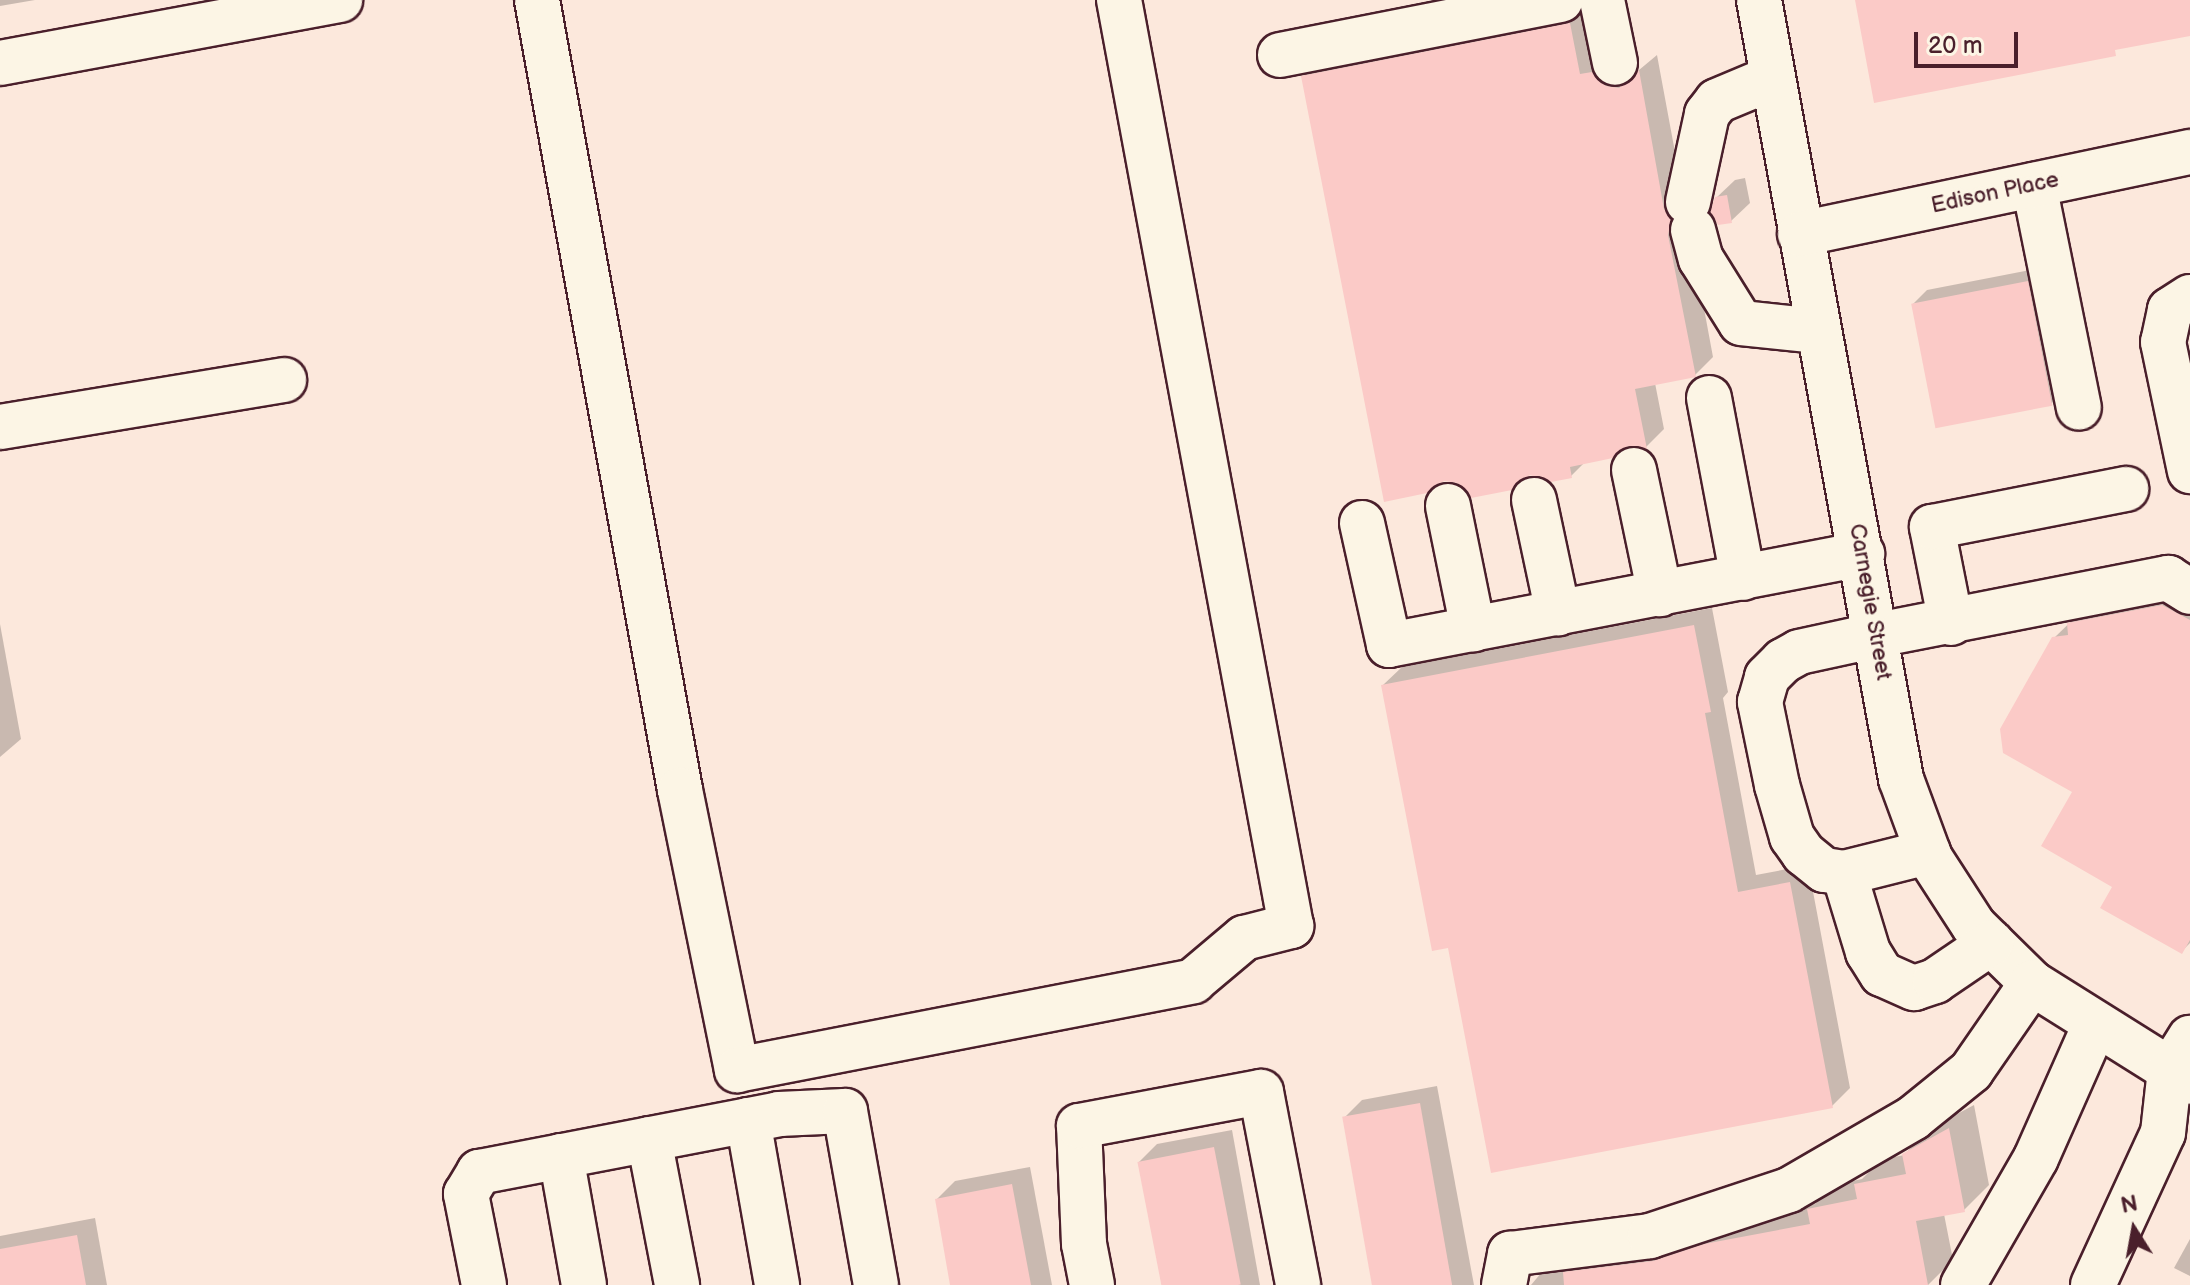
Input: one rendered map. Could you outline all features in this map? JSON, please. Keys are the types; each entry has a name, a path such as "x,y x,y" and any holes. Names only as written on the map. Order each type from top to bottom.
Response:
{"street":[{"path":"0,63 340,0"},
{"path":"537,0 680,790 737,1070 1193,981 1244,938 1291,926 1119,0"},
{"path":"1280,55 1561,0"},
{"path":"1602,0 1615,63"},
{"name":"Carnegie Street","path":"1759,0 1901,779 1928,852 1974,926 2032,983 2095,1025 2183,1063"},
{"path":"1772,78 1717,101 1707,114 1691,216 1701,259 1741,323 1819,331"},
{"name":"Edison Place","path":"1800,234 2190,152"},
{"path":"2034,185 2079,408"},
{"path":"2190,297 2170,310 2163,342 2190,471"},
{"path":"0,427 284,380"},
{"path":"1709,398 1743,578"},
{"path":"1634,470 1660,594"},
{"path":"1951,623 1932,527 2126,489"},
{"path":"1534,500 1558,613"},
{"path":"1448,506 1473,629"},
{"path":"1362,523 1389,645 1862,554"},
{"path":"1928,852 1844,873 1824,870 1792,837 1760,702 1767,677 1783,661 1799,652 1877,635 1951,623 2168,578 2190,592"},
{"path":"1844,873 1868,952 1882,974 1914,988 1935,981 1991,943"},
{"path":"1504,1285 1510,1254 1650,1236 1789,1190 1913,1118 1971,1071 2032,983"},
{"path":"1963,1285 2036,1158 2095,1025"},
{"path":"2093,1285 2163,1133 2183,1063"},
{"path":"1092,1285 1084,1244 1079,1126 1261,1092 1298,1285"},
{"path":"484,1285 466,1194 479,1172 748,1120 845,1111 876,1285"},
{"path":"748,1120 777,1285"},
{"path":"649,1139 677,1285"},
{"path":"561,1156 584,1285"}],"shaded area":[{"path":"0,0 2190,0 2190,1285 0,1285"}],"building":[{"path":"1855,0 2190,0 2190,36 2115,50 2116,56 1874,103"},
{"path":"1570,23 1580,74 1592,72 1606,86 1619,88 1639,70 1664,209 1671,220 1668,235 1696,377 1635,389 1647,449 1628,446 1613,458 1570,467 1572,478 1551,482 1530,475 1512,490 1471,498 1457,483 1444,481 1427,493 1384,502 1301,76"},
{"path":"1727,195 1732,223 1718,225 1710,212 1715,197"},
{"path":"2028,281 2052,406 1935,428 1911,304"},
{"path":"2162,605 2190,620 2190,940 2182,954 2100,908 2112,887 2041,846 2072,792 2003,753 2000,729 2052,637 2068,635 2067,623"},
{"path":"1694,625 1711,712 1705,713 1738,892 1790,882 1833,1108 1491,1173 1448,948 1432,951 1381,685"},
{"path":"1420,1103 1452,1285 1372,1285 1342,1117"},
{"path":"1949,1128 1965,1212 1916,1221 1928,1285 1564,1285 1563,1272 1653,1261 1704,1244 1810,1224 1807,1209 1857,1199 1854,1184 1906,1174 1902,1154"},
{"path":"1214,1147 1241,1284 1161,1285 1137,1162"},
{"path":"1012,1184 1031,1285 950,1285 935,1199"},
{"path":"77,1235 86,1285 0,1285 0,1249"}]}
